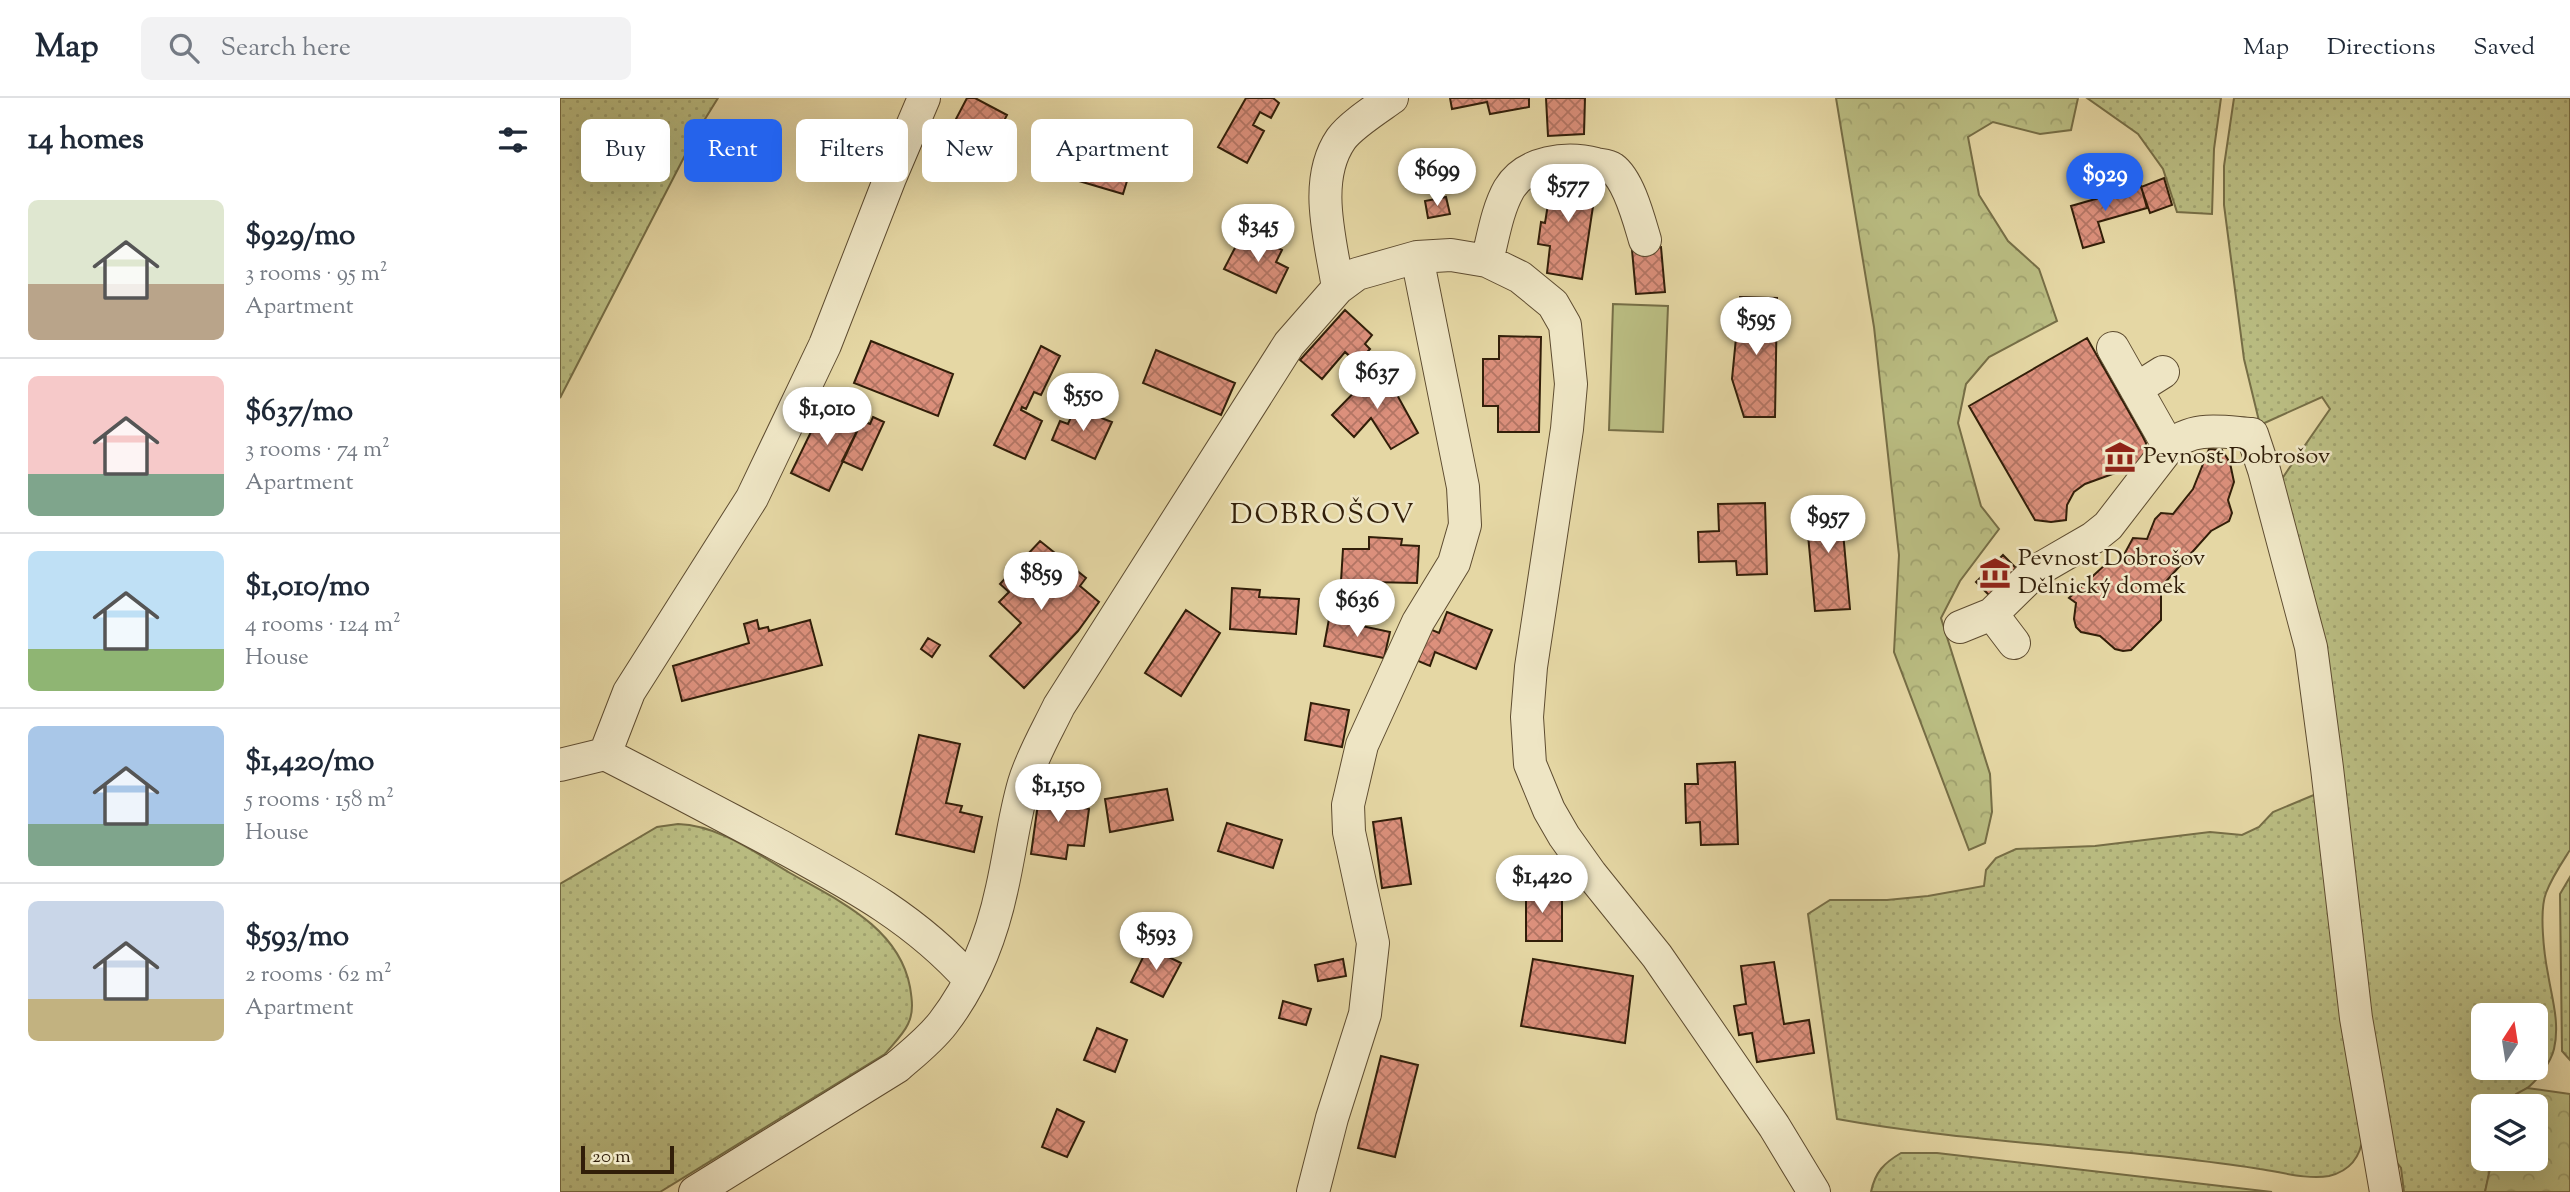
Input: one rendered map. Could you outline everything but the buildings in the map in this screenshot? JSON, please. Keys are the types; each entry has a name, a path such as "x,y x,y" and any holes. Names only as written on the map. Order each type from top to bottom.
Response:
{"street":[{"path":"605,754 629,692 752,498 825,345 924,98"},
{"path":"1338,288 1325,194 1330,162 1342,138 1392,98"},
{"path":"1487,261 1508,190 1520,176 1535,167 1559,161 1585,161 1612,167 1629,191 1645,240"},
{"path":"695,1192 897,1067 943,1022 970,980 992,929 1024,782 1037,749 1059,706 1289,344 1338,288 1357,274 1417,257 1451,255 1487,261 1520,277 1553,304 1565,325 1569,349 1571,384 1567,429 1531,667 1527,716 1530,764 1549,810 1564,836 1657,956 1774,1126 1814,1192"},
{"path":"1313,1192 1332,1118 1365,1014 1373,943 1349,832 1348,804 1362,745 1418,622 1454,563 1465,525 1463,487 1417,257"},
{"path":"2113,348 2169,446"},
{"path":"2136,389 2163,372"},
{"path":"1960,627 1992,614 2036,571 2093,538 2108,526 2169,446 2180,437 2204,430 2252,434 2311,647 2356,1018 2386,1192"},
{"path":"1992,614 2014,643"},
{"path":"560,765 605,754 846,882 909,921 945,952 970,980"}],"green space":[{"path":"560,98 718,98 705,119 684,119 684,157 560,398"},
{"path":"1836,98 2078,98 2071,130 2040,134 1993,122 1968,137 1979,195 2008,241 2039,269 2057,321 1989,357 1966,384 1958,423 1981,506 1999,529 1960,581 1941,618 1990,774 1992,812 1985,843 1969,850 1894,652 1899,555 1874,327"},
{"path":"2087,98 2221,98 2214,149 2212,214 2177,212 2163,169 2138,134"},
{"path":"2234,98 2570,98 2570,850 2546,893 2543,921 2556,1039 2548,1063 2548,1003 2471,1003 2471,1080 2535,1080 2519,1094 2471,1094 2471,1171 2490,1171 2485,1192 2404,1192 2401,1168 2391,1155 2279,483 2330,409 2322,397 2260,425 2244,359 2224,205 2224,166"},
{"path":"1613,304 1668,306 1663,432 1609,430"},
{"path":"2321,792 2363,1135 2357,1156 2343,1170 2329,1176 2303,1176 2205,1161 1968,1137 1837,1119 1808,914 1830,900 1887,900 1984,886 1986,870 1996,858 2016,849 2095,846 2210,832 2242,835 2259,827 2273,812"},
{"path":"678,824 708,829 736,841 864,918 880,932 904,966 910,987 910,1019 885,1054 660,1192 560,1192 560,884 657,827"},
{"path":"2570,877 2570,1060 2562,1051 2560,894"},
{"path":"2527,1088 2570,1094 2570,1192 2485,1192 2489,1171 2548,1171 2548,1094 2516,1094"},
{"path":"1901,1153 1937,1153 2272,1192 1871,1192 1881,1169"}],"place":[{"name":"Pevnost Dobrošov","path":"2120,457"},
{"name":"Pevnost Dobrošov Dělnický domek","path":"1995,573"}],"district":[{"name":"DOBROŠOV","path":"1323,516"}]}
